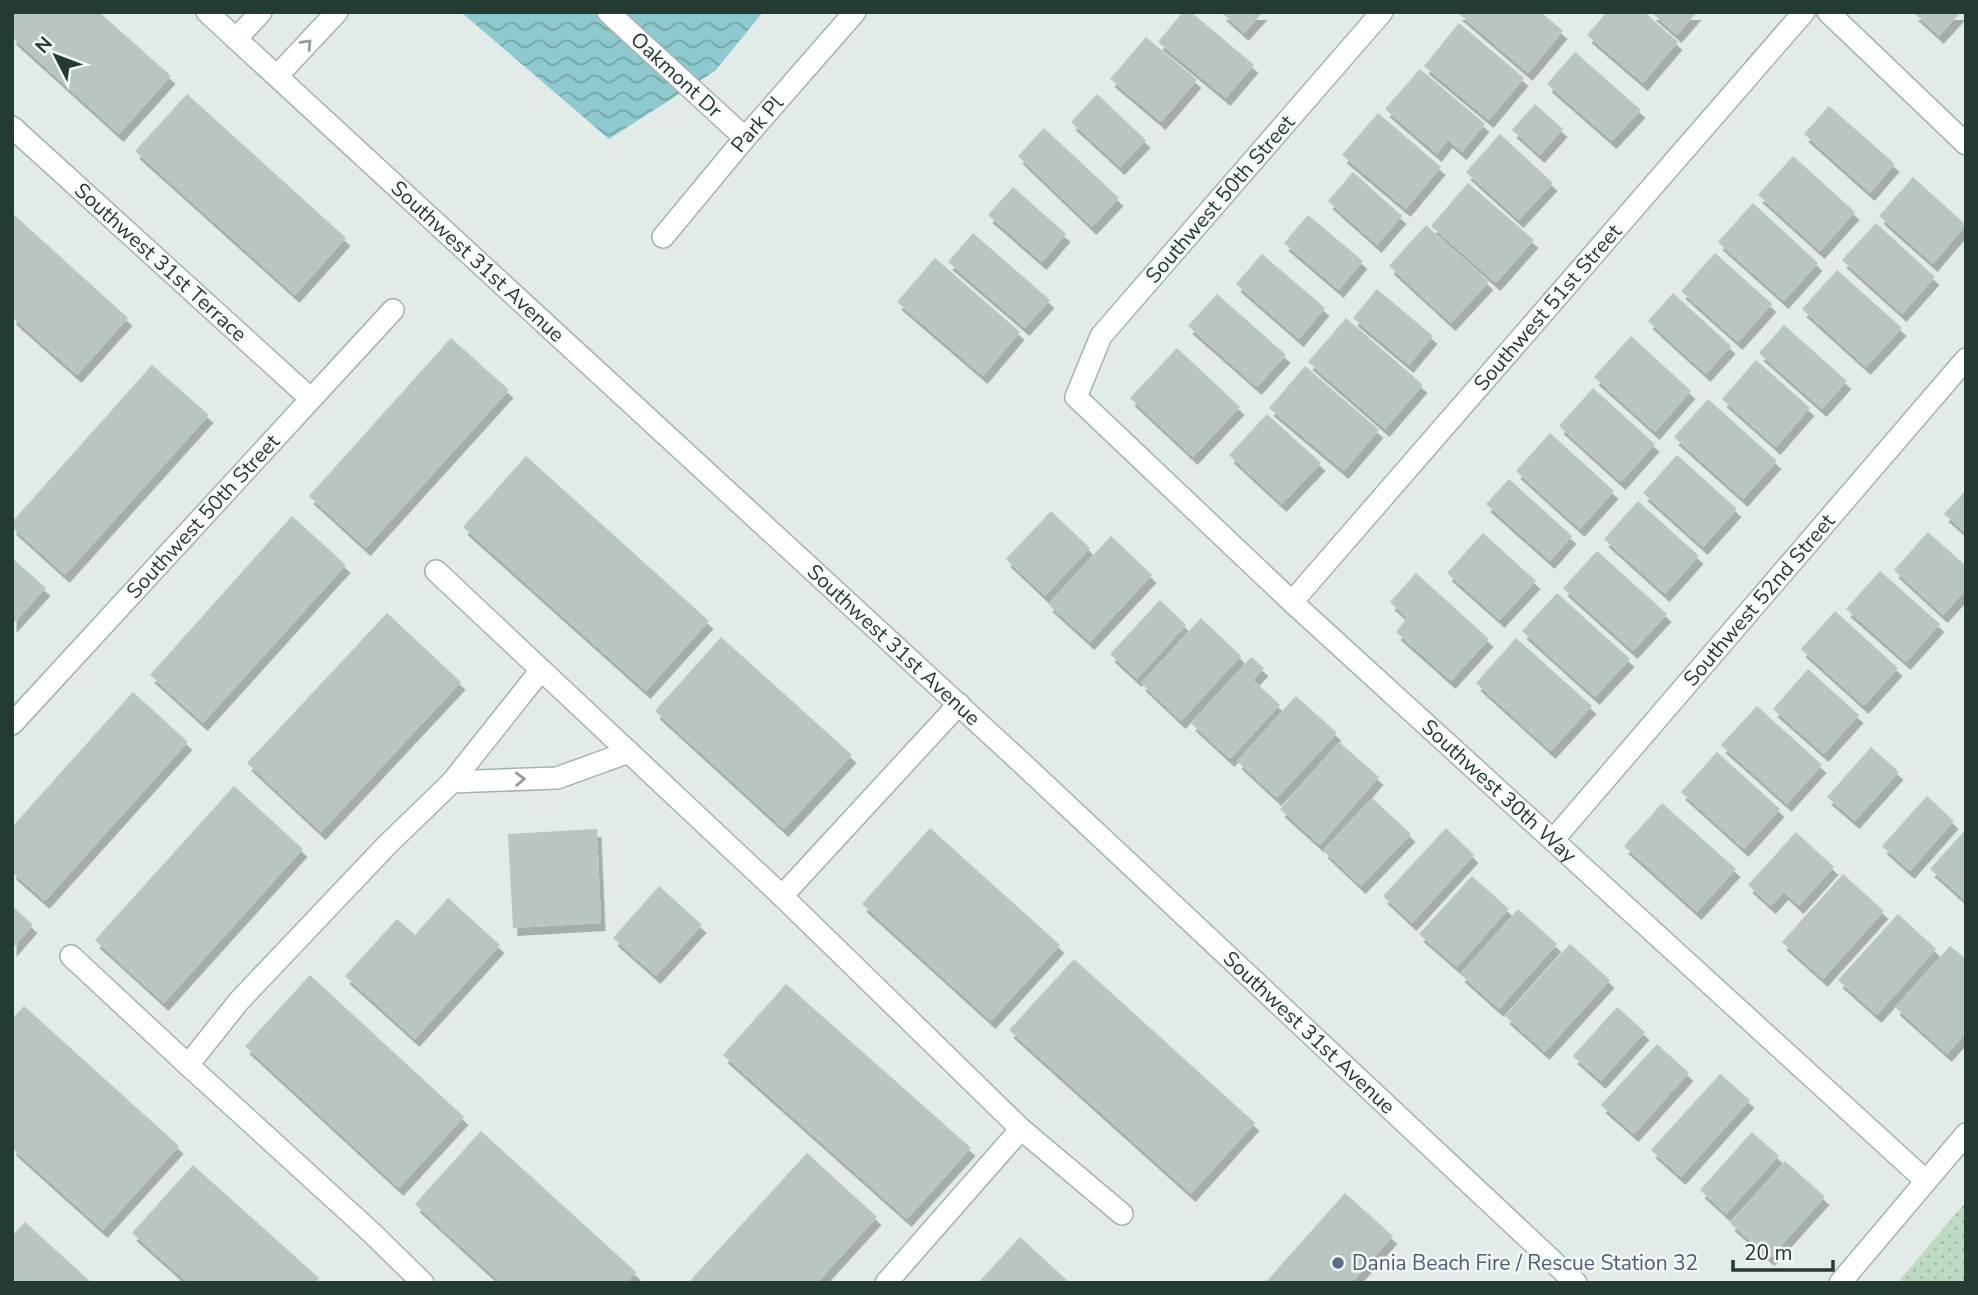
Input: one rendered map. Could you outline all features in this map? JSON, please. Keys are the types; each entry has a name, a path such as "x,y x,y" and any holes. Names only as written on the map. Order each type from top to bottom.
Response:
{"street":[{"name":"Southwest 31st Avenue","path":"207,12 959,704 1553,1275 1576,1283"},
{"path":"236,39 261,12"},
{"path":"277,76 337,12"},
{"name":"Oakmont Dr","path":"608,12 745,138"},
{"name":"Park Pl","path":"663,237 855,12"},
{"name":"Southwest 50th Street","path":"1076,397 1101,336 1382,12"},
{"name":"Southwest 51st Street","path":"1293,602 1804,12"},
{"path":"1828,12 1966,144"},
{"name":"Southwest 31st Terrace","path":"12,127 311,399"},
{"name":"Southwest 50th Street","path":"12,724 393,310"},
{"name":"Southwest 52nd Street","path":"1554,839 1966,359"},
{"name":"Southwest 30th Way","path":"1076,397 1293,602 1926,1180"},
{"path":"436,571 782,896 1021,1129 1122,1214"},
{"path":"188,1065 239,1001 386,846 452,782 541,670"},
{"path":"782,896 959,704"},
{"path":"452,782 557,778 629,752"},
{"path":"71,956 423,1283"},
{"path":"886,1283 1021,1129"},
{"path":"1840,1283 1966,1134"}],"green space":[{"path":"1966,1202 1966,1283 1897,1283"}],"water":[{"path":"461,12 763,12 715,71 609,139"}],"building":[{"path":"12,12 99,12 171,76 119,134 12,37"},
{"path":"1183,12 1191,12 1254,65 1226,98 1158,42"},
{"path":"1221,12 1263,12 1244,33"},
{"path":"1457,12 1541,12 1563,31 1528,73"},
{"path":"1607,12 1644,12 1678,42 1643,83 1587,35"},
{"path":"1651,12 1697,12 1677,35"},
{"path":"1913,12 1961,12 1939,36"},
{"path":"1459,23 1524,78 1489,120 1424,66"},
{"path":"1146,37 1197,80 1161,122 1110,79"},
{"path":"1575,52 1641,110 1612,141 1547,84"},
{"path":"1420,69 1485,124 1462,152 1448,140 1437,154 1385,109"},
{"path":"187,94 346,238 295,295 135,151"},
{"path":"1097,94 1146,140 1120,167 1071,122"},
{"path":"1535,104 1563,129 1540,155 1512,130"},
{"path":"1829,106 1895,164 1870,193 1804,134"},
{"path":"1378,113 1441,167 1406,209 1342,155"},
{"path":"1044,128 1119,198 1092,227 1018,156"},
{"path":"1500,134 1553,183 1519,220 1466,172"},
{"path":"1793,156 1855,212 1820,251 1758,195"},
{"path":"1353,172 1402,216 1377,245 1328,201"},
{"path":"1913,177 1966,225 1933,264 1879,216"},
{"path":"1468,183 1534,240 1496,283 1431,226"},
{"path":"1013,187 1066,234 1042,262 988,215"},
{"path":"1753,203 1818,263 1784,301 1718,242"},
{"path":"12,213 128,318 77,375 12,317"},
{"path":"1308,215 1363,261 1339,290 1284,243"},
{"path":"1876,223 1935,277 1902,314 1842,260"},
{"path":"1426,225 1489,282 1451,323 1389,266"},
{"path":"973,233 1050,300 1025,328 948,262"},
{"path":"1715,253 1772,304 1738,342 1681,291"},
{"path":"1262,254 1325,308 1299,339 1236,284"},
{"path":"935,258 1020,332 983,376 897,302"},
{"path":"1837,270 1902,328 1866,367 1802,309"},
{"path":"1377,289 1433,336 1409,365 1353,318"},
{"path":"1673,293 1731,346 1706,374 1648,321"},
{"path":"1217,294 1286,355 1257,387 1188,326"},
{"path":"1346,318 1423,385 1385,429 1308,362"},
{"path":"1784,325 1847,381 1822,409 1759,353"},
{"path":"1631,336 1691,391 1655,432 1594,377"},
{"path":"451,338 509,390 366,548 309,496"},
{"path":"1177,348 1240,407 1193,457 1130,398"},
{"path":"1756,360 1810,408 1776,447 1722,399"},
{"path":"152,365 209,415 65,575 12,527 12,522"},
{"path":"1305,366 1379,430 1344,471 1269,408"},
{"path":"1593,388 1655,444 1621,482 1559,426"},
{"path":"1708,399 1777,461 1743,499 1674,437"},
{"path":"1267,414 1321,463 1282,504 1229,455"},
{"path":"1550,433 1614,491 1580,529 1516,471"},
{"path":"1677,455 1737,509 1703,547 1643,493"},
{"path":"526,456 709,621 646,691 463,527"},
{"path":"1509,479 1572,536 1550,561 1486,504"},
{"path":"1966,490 1966,533 1944,514"},
{"path":"1638,501 1699,556 1665,594 1604,539"},
{"path":"1051,511 1090,548 1045,596 1006,559"},
{"path":"292,516 346,565 203,723 150,675"},
{"path":"1928,532 1966,566 1966,590 1943,615 1894,570"},
{"path":"1483,533 1536,581 1500,620 1447,573"},
{"path":"1111,536 1152,575 1090,642 1048,604"},
{"path":"1597,551 1667,614 1633,651 1563,588"},
{"path":"12,558 46,588 12,625"},
{"path":"1880,571 1940,624 1906,662 1846,609"},
{"path":"1416,573 1489,639 1451,681 1396,632 1407,618 1390,602"},
{"path":"1557,593 1630,659 1595,697 1522,631"},
{"path":"1160,600 1186,625 1137,679 1110,654"},
{"path":"1835,611 1898,668 1864,706 1801,649"},
{"path":"387,613 461,682 321,832 247,763"},
{"path":"1201,618 1241,656 1181,721 1141,683"},
{"path":"721,637 852,755 784,829 655,711"},
{"path":"1516,638 1592,706 1551,751 1476,683"},
{"path":"1251,657 1264,668 1253,680 1280,705 1230,759 1191,723"},
{"path":"1808,669 1859,715 1824,754 1773,709"},
{"path":"133,692 188,742 45,901 12,872 12,827"},
{"path":"1296,696 1337,733 1277,798 1237,761"},
{"path":"1757,706 1822,765 1787,804 1721,745"},
{"path":"1339,742 1379,777 1320,845 1280,809"},
{"path":"1871,747 1899,772 1855,821 1827,797"},
{"path":"1717,752 1780,809 1744,849 1681,792"},
{"path":"234,786 303,849 164,1003 95,940"},
{"path":"1927,796 1954,821 1910,871 1882,846"},
{"path":"1372,798 1411,834 1361,886 1323,850"},
{"path":"1662,803 1736,869 1697,912 1624,846"},
{"path":"930,828 1060,945 991,1021 862,904"},
{"path":"1446,828 1474,855 1412,923 1383,896"},
{"path":"597,829 601,923 513,928 508,834"},
{"path":"1966,829 1966,901 1930,869"},
{"path":"1796,832 1834,867 1799,906 1784,892 1771,906 1748,885"},
{"path":"1843,874 1884,911 1823,979 1782,942"},
{"path":"1472,876 1509,909 1457,967 1419,934"},
{"path":"659,886 702,925 656,976 613,938"},
{"path":"448,898 500,945 415,1039 345,976 397,919 415,935"},
{"path":"12,906 33,925 12,949"},
{"path":"1518,909 1557,944 1499,1009 1460,974"},
{"path":"1898,914 1936,949 1877,1015 1838,980"},
{"path":"1570,944 1610,980 1545,1052 1505,1016"},
{"path":"1950,946 1966,959 1966,1033 1947,1054 1895,1007"},
{"path":"1074,959 1255,1123 1191,1194 1009,1030"},
{"path":"310,975 464,1117 399,1188 245,1046"},
{"path":"786,984 971,1148 907,1219 723,1055"},
{"path":"24,1006 179,1146 103,1230 12,1148 12,1019"},
{"path":"1617,1007 1645,1032 1601,1081 1573,1056"},
{"path":"1657,1044 1689,1073 1634,1134 1601,1105"},
{"path":"1720,1074 1750,1100 1681,1177 1651,1150"},
{"path":"481,1131 636,1272 626,1283 501,1283 415,1204"},
{"path":"1752,1132 1779,1156 1726,1214 1700,1190"},
{"path":"807,1153 877,1217 817,1283 688,1283"},
{"path":"1785,1161 1825,1197 1770,1258 1730,1223"},
{"path":"193,1165 319,1278 315,1283 188,1283 132,1233"},
{"path":"1345,1193 1393,1236 1351,1283 1265,1283"},
{"path":"25,1222 92,1283 12,1283 12,1236"},
{"path":"1020,1237 1070,1283 978,1283"}],"place":[{"name":"Dania Beach Fire / Rescue Station 32","path":"1338,1263"}]}
